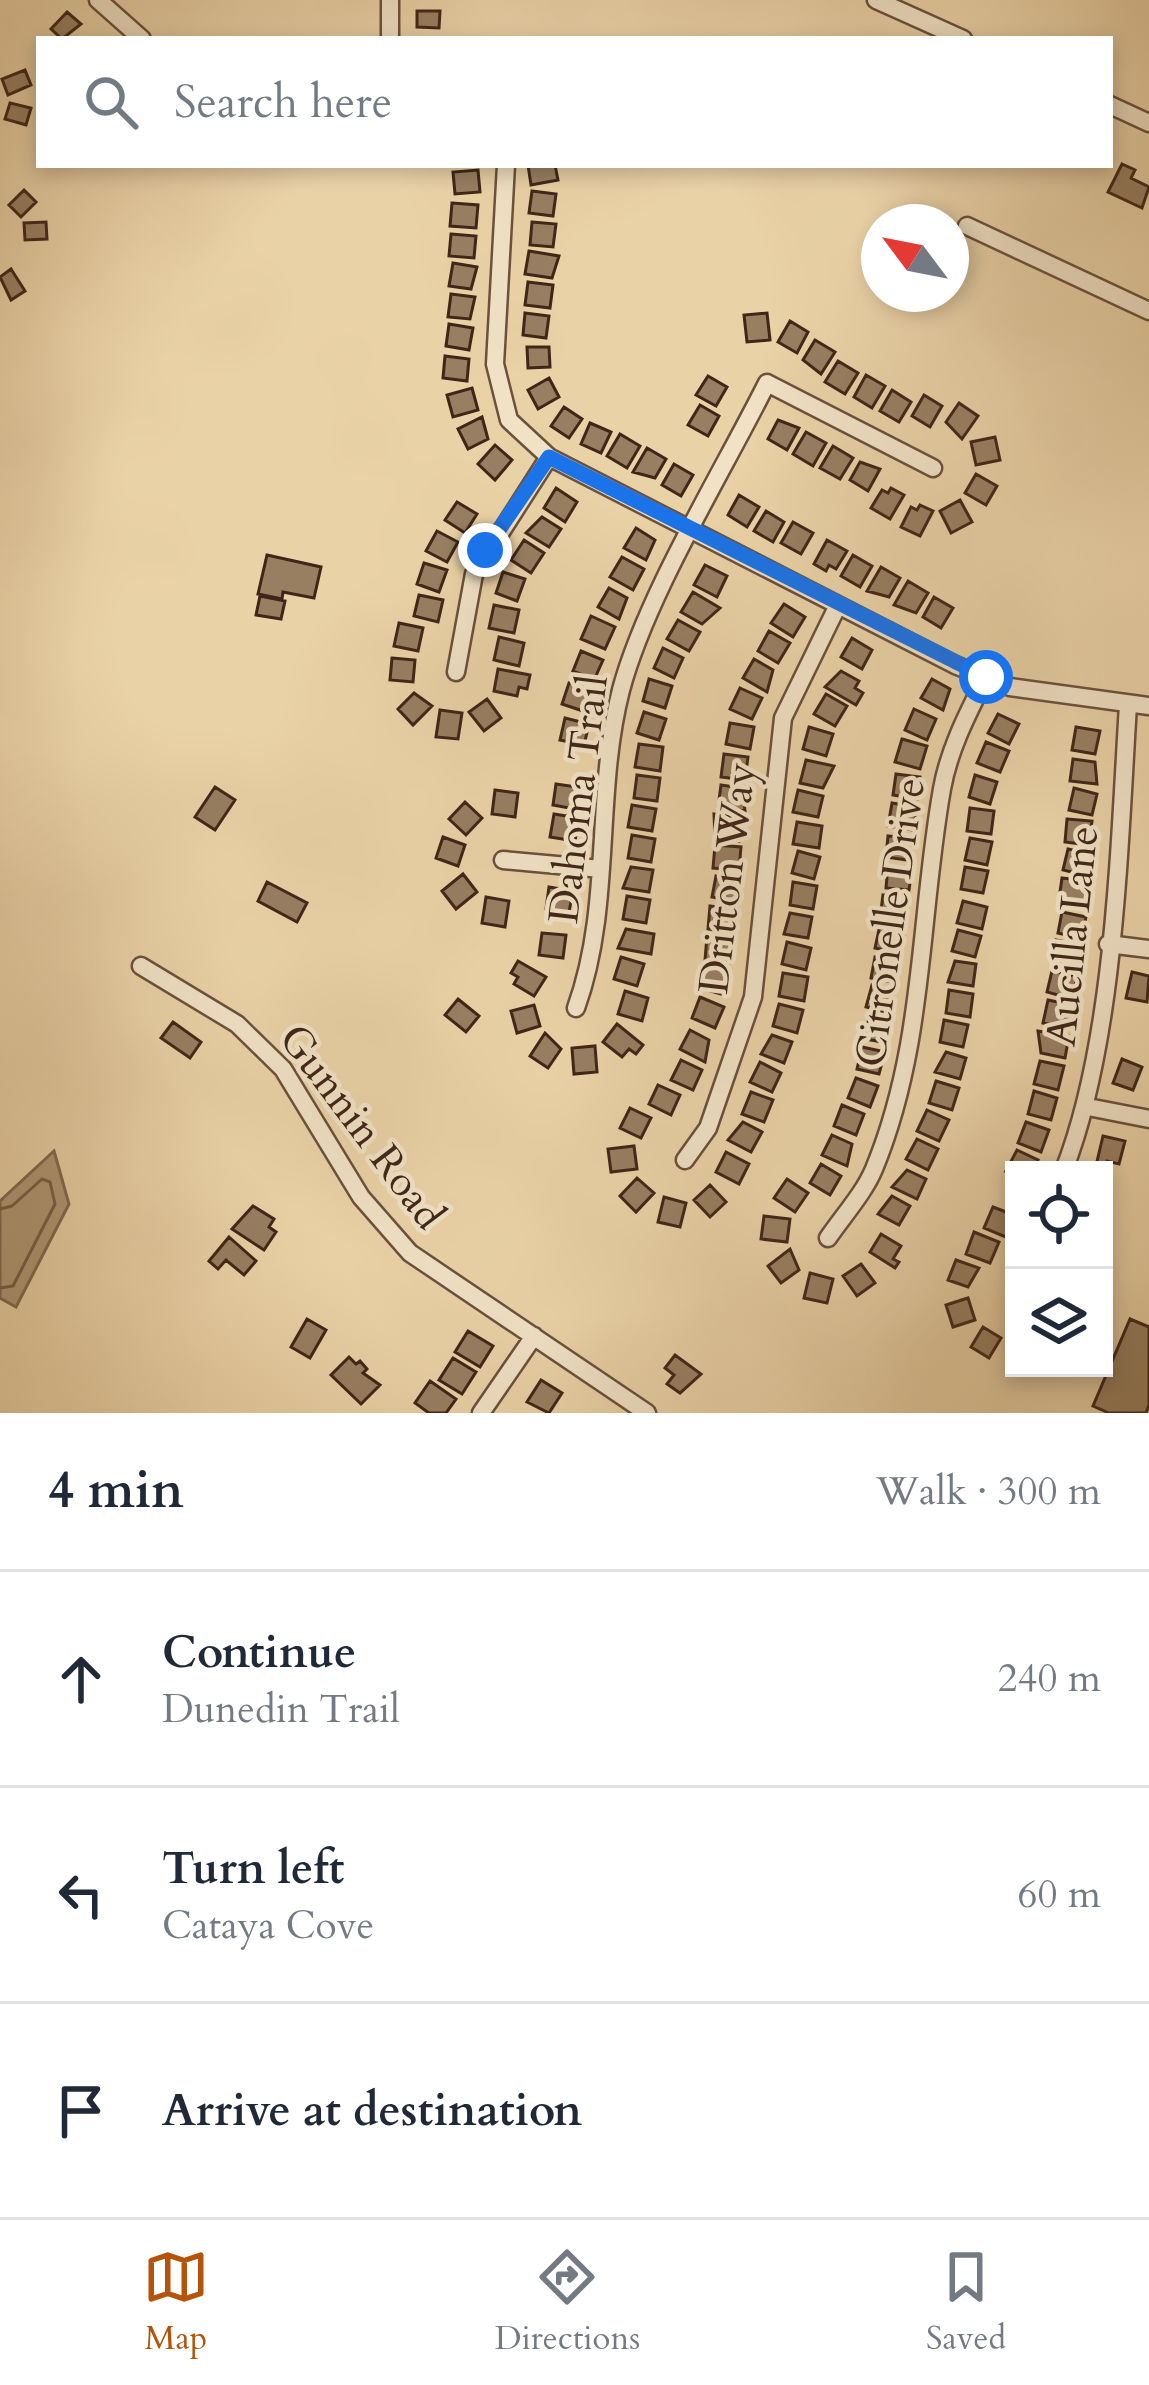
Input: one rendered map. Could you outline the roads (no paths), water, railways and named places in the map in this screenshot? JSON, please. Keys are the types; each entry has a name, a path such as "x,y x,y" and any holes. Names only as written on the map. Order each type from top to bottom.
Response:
{"street":[{"path":"98,0 139,36"},
{"path":"389,0 390,36"},
{"path":"876,0 956,36"},
{"path":"1113,106 1149,123"},
{"path":"506,168 495,364 509,420 549,457 1010,687 1149,706"},
{"path":"969,227 1149,311"},
{"name":"Dahoma Trail","path":"576,1008 593,961 621,690 638,643 767,383 933,468"},
{"path":"456,673 474,574 549,457"},
{"name":"Dritton Way","path":"685,1160 709,1128 754,997 783,718 838,605"},
{"name":"Citronelle Drive","path":"828,1238 872,1174 900,1097 915,1027 942,788 955,742 986,677"},
{"name":"Aucilla Lane","path":"1067,1161 1088,1107 1108,944 1128,705"},
{"path":"503,860 601,868"},
{"path":"1108,944 1149,949"},
{"name":"Gunnin Road","path":"141,966 237,1024 274,1060 361,1196 410,1252 647,1413"},
{"path":"1088,1107 1149,1119"},
{"path":"481,1413 534,1336"}],"water":[{"path":"54,1151 69,1204 16,1307 0,1298 0,1201"}]}
